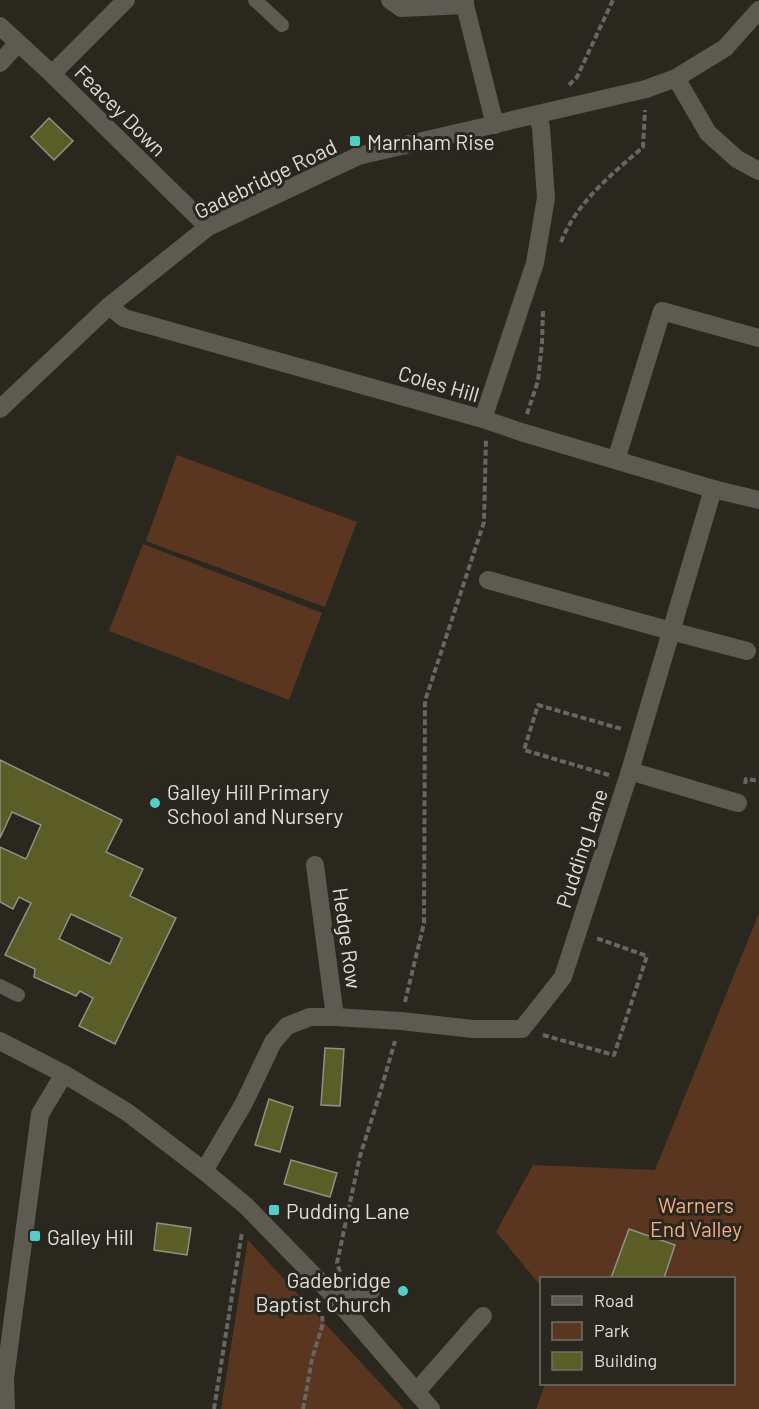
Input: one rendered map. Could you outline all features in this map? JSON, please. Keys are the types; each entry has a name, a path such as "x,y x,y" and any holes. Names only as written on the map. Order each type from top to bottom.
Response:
{"street":[{"path":"52,74 126,0"},
{"path":"390,0 401,8 465,2 495,125"},
{"name":"Gadebridge Road","path":"0,409 109,306 208,227 358,156 646,89 676,78 725,48 759,10"},
{"name":"Feacey Down","path":"0,26 208,227"},
{"path":"0,63 18,43"},
{"path":"676,78 708,133 736,159 759,171"},
{"path":"483,419 535,263 546,198 538,114"},
{"name":"Coles Hill","path":"109,306 124,318 483,419 713,489 759,500"},
{"path":"616,460 662,311 759,338"},
{"name":"Pudding Lane","path":"522,1029 563,976 629,775 713,489"},
{"path":"488,580 747,651"},
{"path":"629,775 738,803"},
{"name":"Hedge Row","path":"315,865 335,1017"},
{"path":"204,1171 244,1103 273,1042 287,1026 310,1017 335,1017 474,1029 522,1029"},
{"path":"0,1041 64,1074 127,1112 246,1206 336,1286 431,1409"},
{"path":"6,1409 2,1377 40,1114 64,1074"},
{"path":"416,1392 483,1316"}],"lane":[{"path":"255,0 282,25"},
{"path":"0,986 18,995"},
{"path":"336,1286 373,1292"}],"path":[{"path":"538,114 578,77 613,0"},
{"path":"558,249 567,228 589,196 643,147 646,89"},
{"path":"521,432 538,381 544,301"},
{"path":"336,1286 337,1263 360,1156 401,1021 424,923 424,701 484,522 486,438 478,434 483,419"},
{"path":"629,775 524,750 538,705 641,734"},
{"path":"522,1029 614,1055 647,956 578,932"},
{"path":"214,1409 246,1206"},
{"path":"303,1409 312,1359 323,1323 321,1312"}],"green space":[{"path":"177,455 357,522 325,607 146,541"},
{"path":"143,544 322,613 289,700 109,631"},
{"name":"Warners End Valley","path":"759,913 759,1409 536,1409 545,1385 735,1385 735,1277 540,1277 540,1285 496,1232 533,1165 655,1170"},
{"path":"248,1240 404,1409 221,1409"}],"building":[{"path":"49,118 73,141 54,160 31,137"},
{"path":"0,760 122,820 106,852 143,869 130,896 176,918 115,1044 79,1026 93,998 80,991 76,996 34,977 35,969 5,955 31,903 19,897 13,909 0,902 0,847 26,859 41,825 12,812 0,838","holes":["71,914 122,938 110,964 59,939"]},
{"path":"325,1048 344,1049 340,1106 321,1105"},
{"path":"269,1099 293,1107 280,1152 255,1145"},
{"path":"291,1160 337,1173 330,1197 284,1184"},
{"path":"157,1223 191,1228 187,1255 154,1250"},
{"path":"629,1229 675,1245 664,1277 611,1277"}],"place":[{"name":"Marnham Rise","path":"355,141"},
{"name":"Galley Hill Primary School and Nursery","path":"155,803"},
{"name":"Pudding Lane","path":"274,1210"},
{"name":"Galley Hill","path":"35,1236"},
{"name":"Gadebridge Baptist Church","path":"403,1291"}]}
